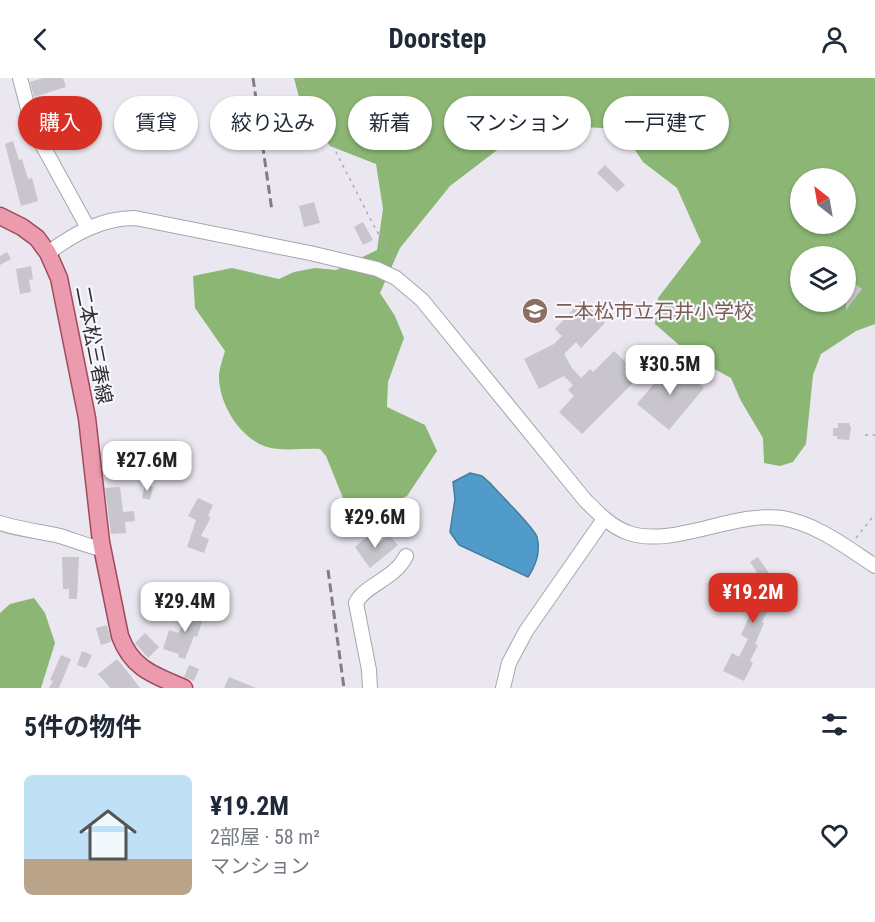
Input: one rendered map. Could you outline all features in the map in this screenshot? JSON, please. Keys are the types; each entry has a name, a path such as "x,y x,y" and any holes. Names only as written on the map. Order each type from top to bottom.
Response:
{"main road":[{"name":"二本松三春線","path":"0,216 37,238 48,253 59,278 87,418 102,549 124,648 136,664 175,686"}],"street":[{"path":"20,78 33,128 88,228"},
{"path":"48,253 88,228 121,218 151,220 377,269 396,278 422,300 585,500 604,519 629,533 651,536 746,519 781,518 808,525 875,566"},
{"path":"503,688 508,663 526,631 604,519"},
{"path":"0,523 13,528 57,535 102,549"},
{"path":"370,688 369,670 356,603 361,595 398,569 406,556"}],"path":[{"path":"299,78 323,119 337,154 374,226 393,257 397,269 396,278"},
{"path":"865,435 875,435"},
{"path":"848,548 875,514"}],"green space":[{"path":"294,78 875,78 875,324 856,331 821,354 813,375 806,444 793,462 780,466 764,463 763,438 741,401 731,378 694,358 655,324 658,298 701,242 677,188 643,162 635,150 729,150 729,96 603,96 603,128 591,127 591,96 444,96 444,150 497,150 450,186 400,248 380,293 395,316 404,338 388,382 387,407 425,425 437,451 407,496 366,515 358,514 343,498 326,456 320,449 284,449 264,446 245,434 231,416 222,395 219,374 225,351 195,308 193,276 232,268 279,279 294,272 315,268 336,270 377,250 383,209 376,164 336,148 336,96 299,96"},
{"path":"34,598 45,613 55,643 41,688 0,688 0,613 10,604"}],"water":[{"path":"470,473 482,476 490,483 523,518 537,537 538,553 528,577 459,545 450,532 455,499 453,482"}],"building":[{"path":"43,78 63,78 66,87 34,96 30,82"},
{"path":"13,141 28,179 32,178 38,201 21,206 5,144"},
{"path":"605,165 625,185 617,192 597,173"},
{"path":"314,202 320,223 304,227 299,206"},
{"path":"363,222 373,240 363,245 354,227"},
{"path":"7,252 11,259 0,265 0,256"},
{"path":"31,266 33,279 29,280 31,292 20,294 16,269"},
{"path":"856,285 862,289 856,297"},
{"path":"582,300 605,323 581,348 576,342 564,354 572,368 581,378 590,369 593,372 614,351 640,376 582,434 559,412 574,396 568,390 573,385 564,376 539,389 524,359 554,344 562,336 555,329"},
{"path":"672,362 704,388 669,430 637,404"},
{"path":"838,423 849,423 851,428 849,440 837,439 837,436 833,436 833,428 838,428"},
{"path":"145,484 153,487 150,500 142,498"},
{"path":"120,487 123,512 134,511 135,521 125,522 126,533 111,534 105,488"},
{"path":"198,498 213,505 208,516 211,517 201,536 209,539 204,553 187,547 196,520 188,516"},
{"path":"402,509 412,522 397,535 386,522"},
{"path":"370,534 378,544 389,535 398,545 370,568 355,547"},
{"path":"62,557 79,557 77,599 69,599 69,589 63,589"},
{"path":"758,557 773,579 776,577 782,585 766,596 773,599 762,622 764,623 755,644 758,645 750,661 753,663 744,681 723,671 732,653 739,657 748,639 741,635 764,583 750,562"},
{"path":"190,605 206,610 197,637 194,636 185,659 178,657 179,654 163,649 169,630 179,633"},
{"path":"107,625 111,642 101,645 96,628"},
{"path":"145,633 159,647 148,658 135,643"},
{"path":"82,651 92,655 86,668 77,665"},
{"path":"61,655 71,659 59,688 49,688 53,681 50,680"},
{"path":"117,659 140,688 110,688 98,674"},
{"path":"189,665 199,669 194,681 184,677"},
{"path":"229,677 256,688 224,688"}],"railway":[{"path":"253,78 272,211"},
{"path":"328,570 344,688"}],"place":[{"name":"二本松市立石井小学校","path":"535,311"}]}
